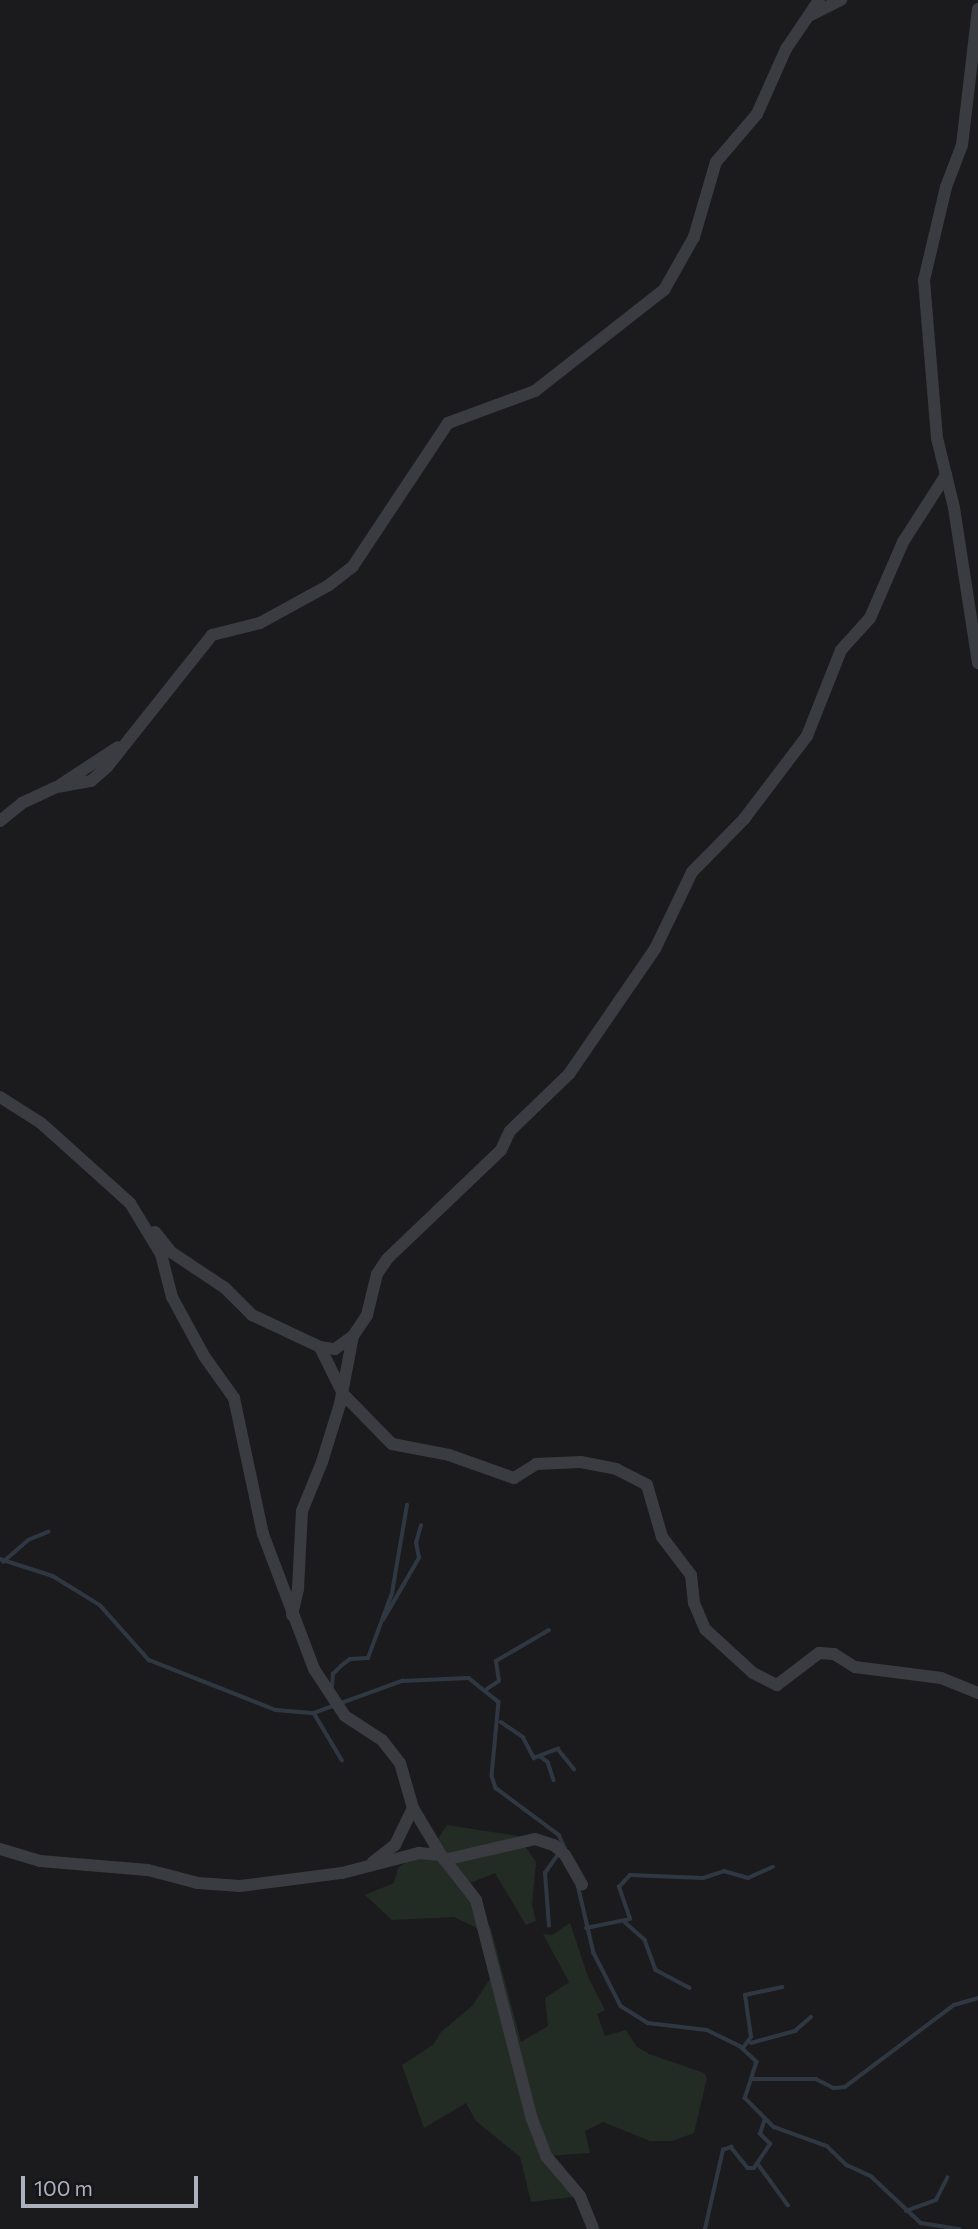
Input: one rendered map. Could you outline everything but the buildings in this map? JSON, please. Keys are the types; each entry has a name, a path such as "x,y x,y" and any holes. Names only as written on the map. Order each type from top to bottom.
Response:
{"street":[{"path":"0,821 22,803 57,787 91,781 212,635 260,623 329,585 353,566 448,423 535,391 664,290 695,237 721,154 757,114 786,49 819,0"},
{"path":"808,17 841,0"},
{"path":"978,9 962,145 946,187 924,280 936,427 978,663"},
{"path":"0,1097 41,1123 130,1203 172,1252 225,1288 252,1315 320,1347 335,1349 353,1336 367,1315 377,1274 387,1259 501,1150 510,1131 569,1074 655,950 692,872 744,819 807,736 841,650 870,618 903,542 946,475"},
{"path":"130,1203 161,1254 172,1297 234,1398 263,1534 292,1615 331,1700 345,1716 382,1740 400,1763 413,1808 443,1857 476,1899 484,1920 499,1997 546,2156 580,2196 593,2218 593,2229"},
{"path":"292,1615 298,1589 302,1511 343,1394 353,1336"},
{"path":"320,1347 343,1394 392,1444 449,1455 514,1478 536,1464 581,1462 616,1469 647,1485 662,1537 691,1575 694,1603 705,1629 753,1672 777,1685 818,1653 834,1654 866,1669 941,1678 978,1693"},
{"path":"369,1866 395,1844 413,1808"},
{"path":"0,1849 40,1861 148,1870 198,1884 240,1886 369,1866 429,1851 443,1857 535,1839 554,1845 582,1884"}],"shaded area":[{"path":"447,1825 518,1836 536,1862 532,1905 536,1921 526,1925 495,1873 465,1885 491,1929 521,2042 548,2026 545,1998 569,1982 543,1934 552,1935 570,1923 588,1977 605,2010 597,2014 605,2036 626,2030 637,2047 649,2054 704,2073 707,2078 694,2133 672,2141 650,2141 603,2122 585,2131 590,2153 547,2156 580,2196 531,2202 520,2157 476,2121 466,2103 424,2128 402,2065 433,2045 441,2032 472,2006 494,1973 488,1941 475,1927 454,1917 392,1920 365,1895 394,1883 398,1868 419,1853 430,1851"}],"waterway":[{"path":"332,1687 333,1674 341,1666 350,1659 368,1658 392,1593 407,1505"},
{"path":"383,1620 419,1558 416,1543 421,1526"},
{"path":"3,1562 28,1540 48,1532"},
{"path":"0,1559 53,1576 100,1605 149,1660 276,1710 314,1713 402,1681 469,1678 499,1702 492,1776 496,1788 559,1835 565,1848"},
{"path":"487,1689 499,1681 496,1661 549,1630"},
{"path":"314,1713 342,1760"},
{"path":"501,1722 523,1737 534,1758 558,1749 574,1769"},
{"path":"541,1757 548,1762 554,1780"},
{"path":"549,1926 545,1873 559,1853"},
{"path":"586,1928 630,1919 619,1887 630,1875 703,1878 724,1871 748,1878 773,1867"},
{"path":"578,1885 594,1953 621,2006 648,2023 707,2030 740,2046 757,2062 745,2098 774,2127 827,2146 847,2165 871,2176 921,2223 960,2229"},
{"path":"625,1922 645,1940 656,1970 690,1988"},
{"path":"743,2048 751,2037 745,1995 782,1987"},
{"path":"752,2079 816,2079 834,2088 845,2087 954,2005 978,1998"},
{"path":"751,2043 795,2031 811,2017"},
{"path":"705,2229 723,2150 731,2147 748,2168 754,2168 770,2144 760,2134 765,2119"},
{"path":"758,2164 788,2205"},
{"path":"906,2211 936,2200 947,2178"}]}
